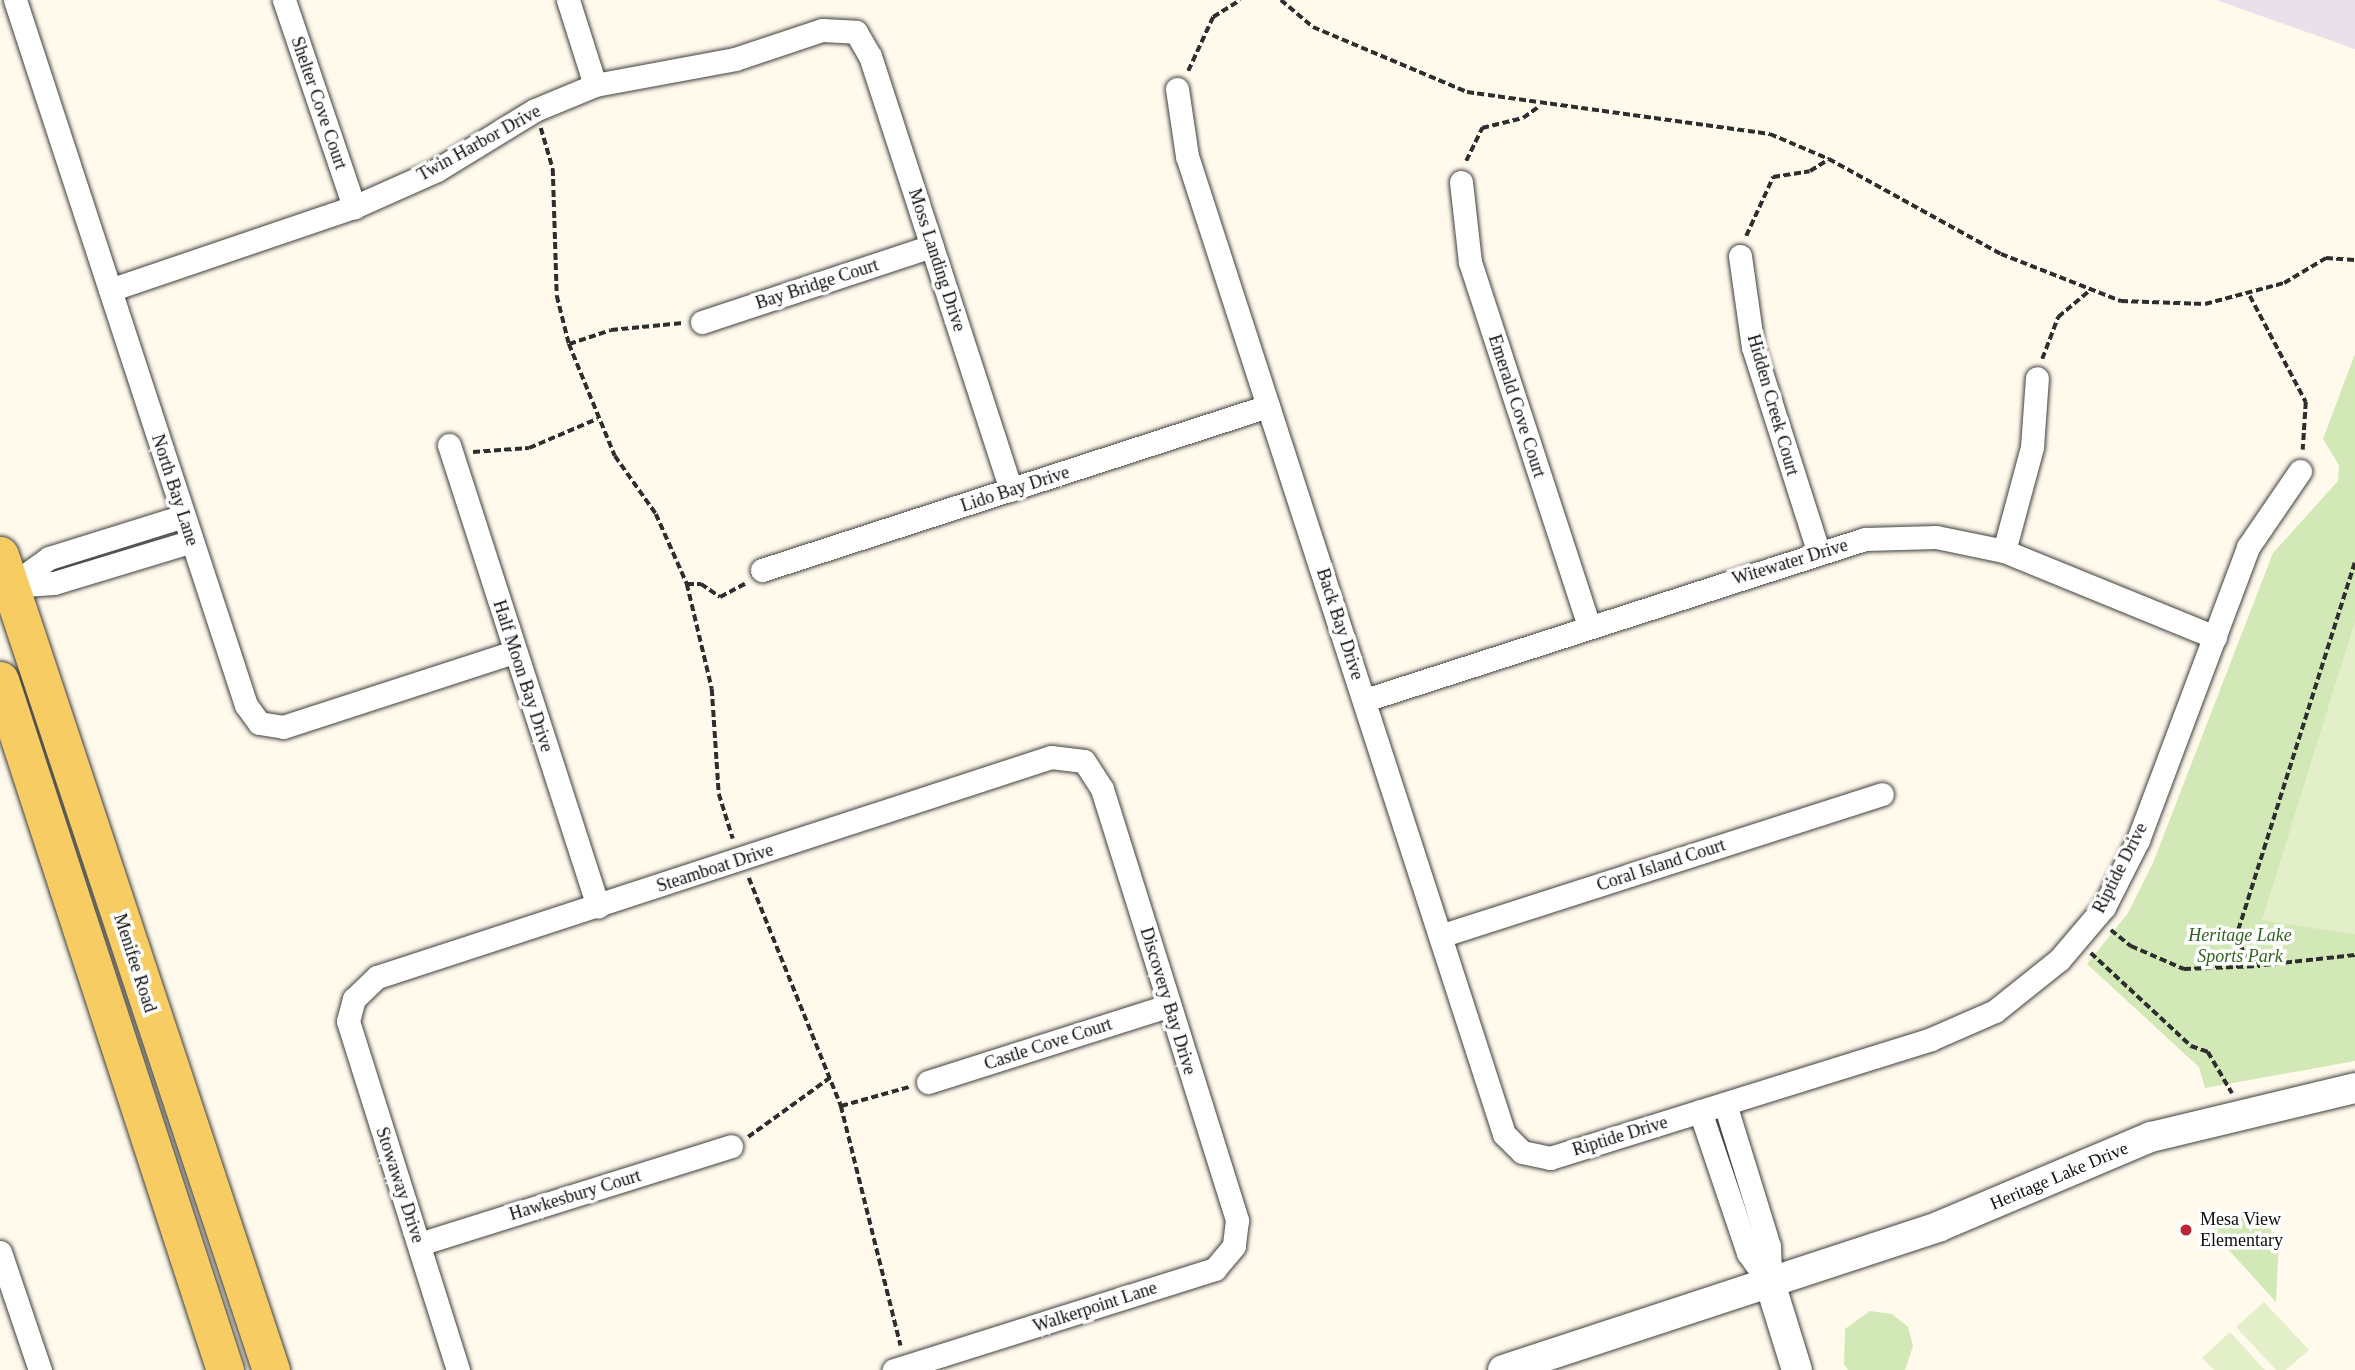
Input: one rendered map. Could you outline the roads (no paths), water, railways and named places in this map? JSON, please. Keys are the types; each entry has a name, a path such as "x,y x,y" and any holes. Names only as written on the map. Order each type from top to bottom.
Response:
{"main road":[{"name":"Menifee Road","path":"3,577 271,1370"},
{"path":"0,680 225,1370"}],"street":[{"name":"North Bay Lane","path":"15,0 246,705 259,723 283,726 514,652"},
{"name":"Shelter Cove Court","path":"285,0 354,206"},
{"path":"568,0 595,85"},
{"name":"Twin Harbor Drive","path":"110,290 354,206 437,170 535,110 595,85 735,59 822,30 856,32"},
{"name":"Moss Landing Drive","path":"856,32 870,56 1012,490"},
{"name":"Back Bay Drive","path":"1177,89 1187,156 1504,1135 1522,1152"},
{"name":"Emerald Cove Court","path":"1461,182 1470,262 1589,626"},
{"name":"Bay Bridge Court","path":"702,322 932,246"},
{"name":"Hidden Creek Court","path":"1740,256 1753,347 1818,551"},
{"path":"2004,551 2032,447 2037,379"},
{"name":"Lido Bay Drive","path":"762,570 1268,406"},
{"name":"Half Moon Bay Drive","path":"449,445 598,907"},
{"name":"Riptide Drive","path":"1522,1152 1550,1158 1931,1039 1995,1011 2077,939 2095,917 2138,839 2248,547 2300,471"},
{"path":"3,577 48,558 184,516"},
{"name":"Witewater Drive","path":"1365,699 1818,551 1865,539 1936,537 2004,551 2214,637"},
{"path":"3,577 54,583 192,541"},
{"name":"Steamboat Drive","path":"354,999 377,977 1051,757 1084,761"},
{"name":"Discovery Bay Drive","path":"1084,761 1102,789 1237,1220 1234,1246"},
{"name":"Coral Island Court","path":"1440,936 1882,794"},
{"name":"Stowaway Drive","path":"354,999 348,1021 458,1370"},
{"name":"Castle Cove Court","path":"928,1082 1168,1006"},
{"name":"Heritage Lake Drive","path":"1503,1370 1940,1226 2151,1137 2355,1088"},
{"path":"1725,1104 1769,1246 1770,1283 1797,1370"},
{"path":"1700,1111 1748,1253 1770,1283"},
{"name":"Hawkesbury Court","path":"419,1244 731,1146"},
{"name":"Walkerpoint Lane","path":"913,1367 949,1362 1214,1269 1234,1246"},
{"path":"0,1252 6,1286 40,1370"}],"place":[{"name":"Mesa View Elementary","path":"2186,1230"}],"park label":[{"name":"Heritage Lake Sports Park","path":"2240,946"}]}
